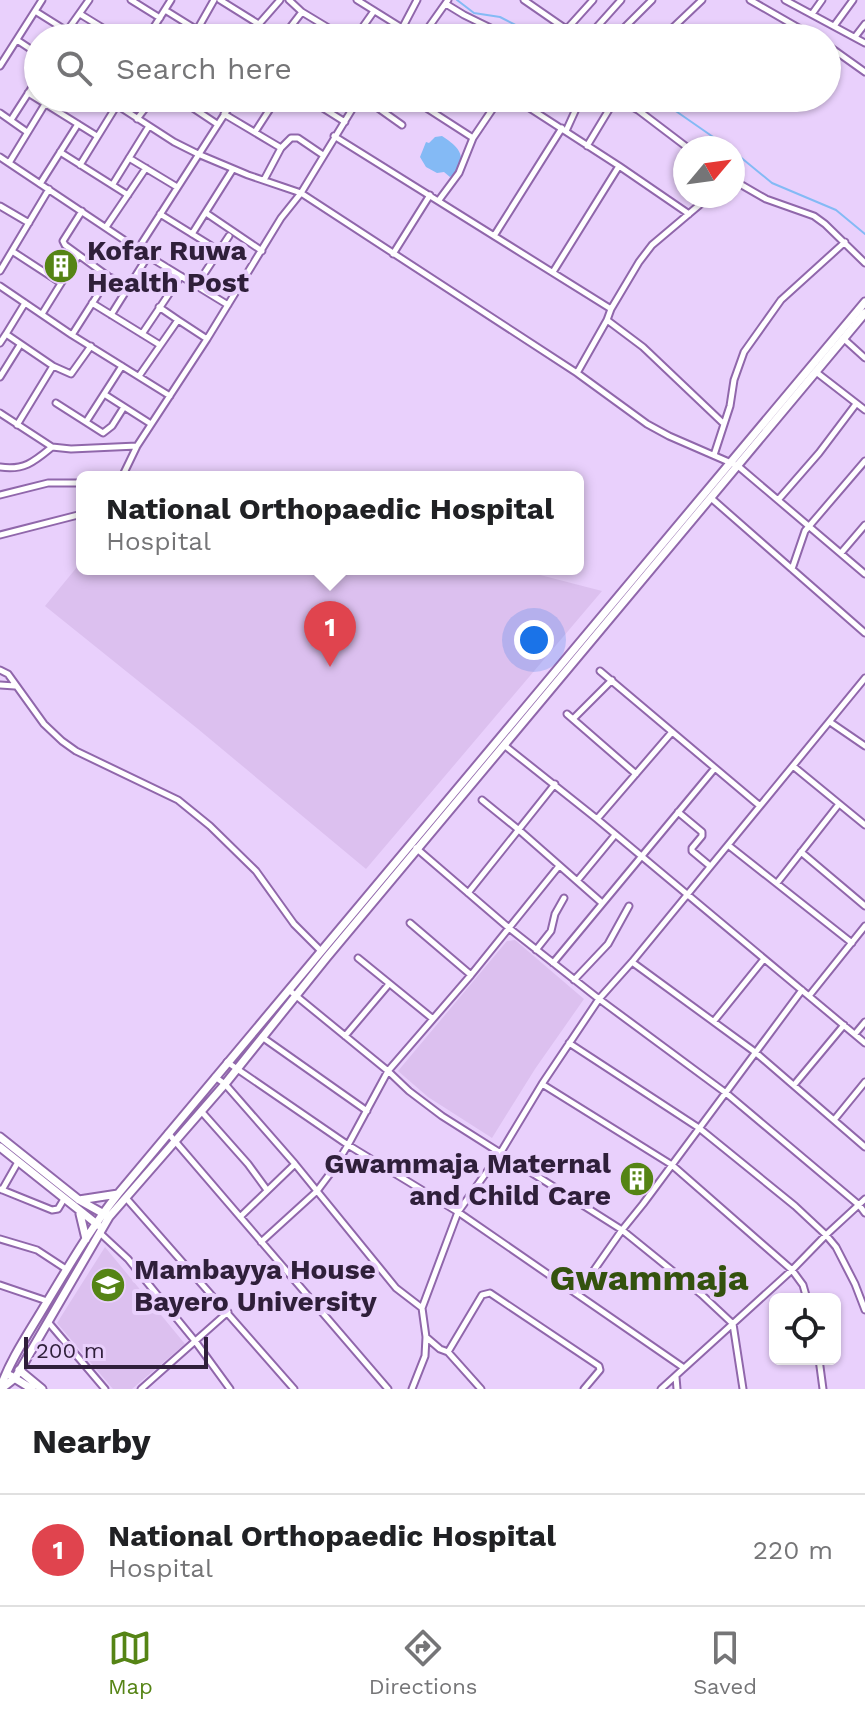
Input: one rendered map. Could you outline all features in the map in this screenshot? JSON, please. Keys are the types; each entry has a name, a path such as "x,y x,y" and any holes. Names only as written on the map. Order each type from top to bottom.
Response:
{"main road":[{"path":"1,1389 15,1378 49,1323 118,1194 244,1042 293,992 414,847 505,745 711,498 734,464 865,302"},
{"path":"414,847 497,740 865,313"},
{"path":"106,1215 126,1198 225,1084 293,992"},
{"path":"244,1042 253,1048"},
{"path":"0,1137 79,1200 106,1215"},
{"path":"0,1147 99,1228"},
{"path":"79,1200 118,1194"},
{"path":"79,1212 86,1239"},
{"path":"1,1389 6,1373 66,1269 86,1239 99,1228"},
{"path":"30,1354 29,1368 37,1388"},
{"path":"11,1364 37,1388"},
{"path":"6,1373 37,1388"}],"street":[{"path":"27,24 42,0"},
{"path":"72,24 89,0"},
{"path":"131,0 160,18"},
{"path":"156,24 171,0"},
{"path":"201,24 217,0 259,24 280,0"},
{"path":"234,8 239,0"},
{"path":"289,0 322,24"},
{"path":"357,0 395,24"},
{"path":"405,24 417,0"},
{"path":"571,24 593,0"},
{"path":"600,24 621,0"},
{"path":"628,24 652,0"},
{"path":"677,24 702,0"},
{"path":"750,0 792,24"},
{"path":"785,0 830,24"},
{"path":"812,14 822,0"},
{"path":"835,24 853,0"},
{"path":"529,1 558,24"},
{"path":"430,24 447,2 482,24"},
{"path":"165,10 187,24"},
{"path":"35,11 56,24"},
{"path":"365,24 374,11"},
{"path":"293,24 302,12"},
{"path":"80,14 96,24"},
{"path":"855,37 865,24"},
{"path":"0,66 24,29"},
{"path":"841,30 865,43"},
{"path":"17,40 24,45"},
{"path":"841,55 865,72"},
{"path":"11,120 24,99"},
{"path":"9,163 40,112"},
{"path":"58,112 97,136"},
{"path":"80,165 112,112"},
{"path":"127,112 198,154 301,193 577,373 647,424 734,464 865,574"},
{"path":"137,119 142,112"},
{"path":"202,112 218,125"},
{"path":"255,132 268,112"},
{"path":"329,112 345,122"},
{"path":"125,471 137,446 281,218 301,193 334,136 352,112"},
{"path":"383,112 402,125"},
{"path":"433,112 473,138"},
{"path":"439,200 459,173 473,138 491,112"},
{"path":"537,112 689,214"},
{"path":"494,236 573,112"},
{"path":"587,146 608,112"},
{"path":"641,112 673,137"},
{"path":"0,113 27,132"},
{"path":"138,249 224,114 281,148"},
{"path":"40,184 78,124"},
{"path":"113,184 149,126"},
{"path":"334,136 611,309"},
{"path":"264,180 281,148 294,137 323,155"},
{"path":"60,152 128,195"},
{"path":"0,157 148,256 228,305"},
{"path":"129,158 177,187"},
{"path":"553,272 619,166"},
{"path":"106,227 146,168"},
{"path":"192,234 233,169"},
{"path":"745,187 766,199 814,216 865,263"},
{"path":"0,271 49,189"},
{"path":"393,254 430,195"},
{"path":"0,206 29,223"},
{"path":"577,373 639,262 652,245 696,208"},
{"path":"82,211 63,241 65,245 109,277 129,285"},
{"path":"206,213 262,251"},
{"path":"160,214 218,250"},
{"path":"196,286 229,236"},
{"path":"714,455 738,367 753,340 781,300 845,242"},
{"path":"12,251 62,283"},
{"path":"42,314 78,256"},
{"path":"111,315 148,256"},
{"path":"142,334 181,276"},
{"path":"72,335 109,277"},
{"path":"0,286 170,396"},
{"path":"0,343 25,303"},
{"path":"92,303 160,345"},
{"path":"159,307 207,339"},
{"path":"139,376 178,320"},
{"path":"607,320 643,347 724,424"},
{"path":"6,334 53,366 71,374 91,346"},
{"path":"844,339 865,358"},
{"path":"1,372 20,345"},
{"path":"17,425 53,366"},
{"path":"86,422 122,366"},
{"path":"816,372 865,410"},
{"path":"104,394 151,424"},
{"path":"56,403 105,432 124,407"},
{"path":"778,500 856,404"},
{"path":"0,413 52,447 137,446"},
{"path":"0,467 11,469 29,465 52,447"},
{"path":"792,569 801,539 809,526 865,461"},
{"path":"0,495 48,483 76,483"},
{"path":"711,498 865,633"},
{"path":"0,535 76,516"},
{"path":"841,553 865,525"},
{"path":"0,670 8,674 44,724 62,741 76,751 178,800 199,816 256,871 294,924 324,955"},
{"path":"600,671 760,806"},
{"path":"412,1389 423,1364 426,1337 422,1308 458,1212 501,1152 599,999 865,678"},
{"path":"573,719 612,680"},
{"path":"0,685 17,686"},
{"path":"567,714 636,774"},
{"path":"829,722 865,746"},
{"path":"597,819 672,732"},
{"path":"497,740 555,784 865,1043"},
{"path":"793,766 865,825"},
{"path":"553,963 715,768"},
{"path":"468,893 555,784"},
{"path":"482,800 602,903"},
{"path":"777,883 839,804"},
{"path":"678,812 701,830 702,836 692,851 710,866"},
{"path":"577,881 615,835"},
{"path":"728,845 852,943"},
{"path":"414,847 574,980 726,1093 865,1213"},
{"path":"801,852 865,906"},
{"path":"261,1242 317,1191 348,1145 388,1071 559,866"},
{"path":"536,950 551,931 555,914 564,898"},
{"path":"574,980 608,944 629,906"},
{"path":"410,923 471,975"},
{"path":"809,996 865,926"},
{"path":"358,958 433,1019"},
{"path":"714,1021 764,959"},
{"path":"632,962 755,1052 865,1147"},
{"path":"345,1036 389,984"},
{"path":"578,1293 802,990"},
{"path":"293,992 442,1116 622,1230 682,1278 733,1324 743,1389"},
{"path":"855,1034 865,1022"},
{"path":"794,1085 844,1025"},
{"path":"262,1037 367,1111"},
{"path":"569,1043 699,1128 783,1196 836,1247 865,1310"},
{"path":"227,1062 348,1145 458,1212 684,1368"},
{"path":"215,1077 225,1084 295,1164 396,1288 422,1308"},
{"path":"834,1120 865,1082"},
{"path":"542,1084 672,1165 792,1270 805,1293"},
{"path":"201,1111 267,1190"},
{"path":"168,1133 388,1389"},
{"path":"18,1162 1,1189 52,1210 58,1209 64,1199"},
{"path":"240,1217 295,1164"},
{"path":"126,1198 294,1389"},
{"path":"661,1389 865,1199"},
{"path":"99,1228 195,1341 230,1389"},
{"path":"0,1239 37,1250 66,1269"},
{"path":"0,1285 47,1301"},
{"path":"448,1352 482,1295 490,1293 599,1366 600,1370 584,1389"},
{"path":"141,1389 228,1312"},
{"path":"49,1323 105,1389"},
{"path":"426,1337 448,1352 481,1389"},
{"path":"820,1365 823,1389"},
{"path":"675,1376 677,1389"}],"shaded area":[{"path":"76,568 76,575 540,575 602,591 366,869 45,606"},
{"path":"515,940 584,999 492,1138 428,1097 398,1071 507,941"},
{"name":"Mambayya House Bayero University","path":"105,1247 185,1344 132,1389 113,1389 57,1323"}],"water":[{"path":"442,136 454,145 461,157 456,174 450,177 426,167 420,157 426,142"}],"waterway":[{"path":"457,0 474,13 500,17 514,24"},
{"path":"677,112 712,136"},
{"path":"745,161 772,183 836,210 865,234"}],"place":[{"name":"Kofar Ruwa Health Post","path":"61,266"},
{"name":"National Orthopaedic Hospital","path":"330,667"},
{"name":"Gwammaja Maternal and Child Care","path":"637,1179"},
{"name":"Mambayya House Bayero University","path":"108,1285"}],"district":[{"name":"Gwammaja","path":"649,1277"}]}
